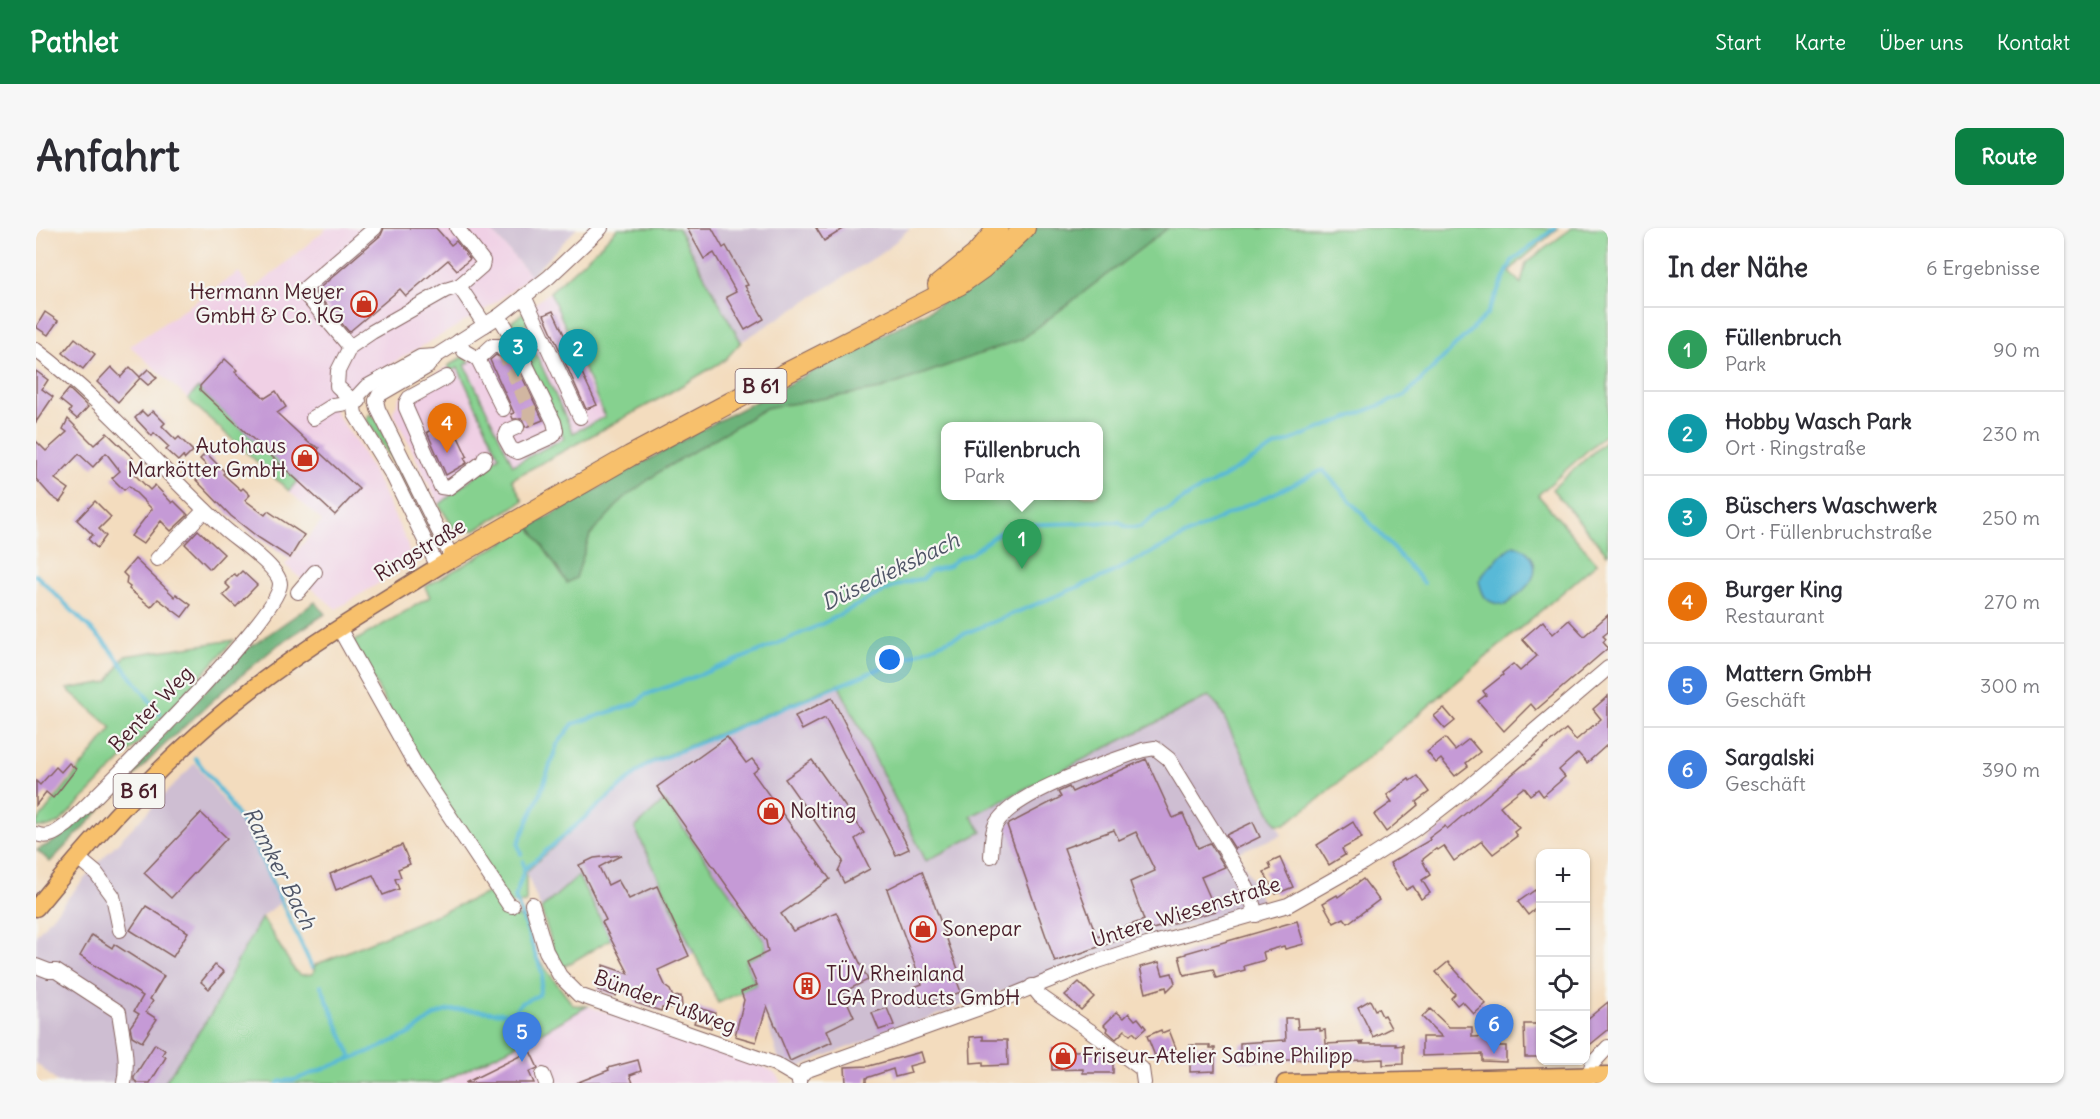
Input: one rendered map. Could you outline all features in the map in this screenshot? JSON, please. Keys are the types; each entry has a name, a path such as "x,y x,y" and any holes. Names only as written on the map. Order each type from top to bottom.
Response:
{"highway":[{"name":"Ringstraße","path":"892,318 947,279 975,255 998,228"},
{"name":"Ringstraße","path":"445,562 630,456 959,285 983,268 1025,228"}],"main road":[{"name":"Ringstraße","path":"36,908 126,803 198,734 255,686 339,628 445,562"},
{"path":"1285,1083 1588,1079 1608,1075"}],"street":[{"path":"350,347 305,294 304,289 375,228"},
{"path":"445,562 355,414 353,402 340,389 337,380 338,371 350,347 446,290 459,286 482,266 483,261 457,228"},
{"path":"376,401 380,395 427,367 436,356 499,316 549,277 601,228"},
{"path":"459,286 485,325"},
{"path":"524,296 580,417"},
{"path":"499,316 516,344 554,422 556,431 553,436 518,453 511,448 505,438 508,431 517,427"},
{"path":"459,341 464,351 478,359 503,409"},
{"path":"478,359 492,346 501,346 503,350"},
{"path":"36,350 86,391 205,510 157,559"},
{"path":"353,402 366,387 420,357 436,356"},
{"path":"447,377 410,398 406,403 406,408 441,487 448,488 483,462 485,457"},
{"path":"376,401 445,562"},
{"path":"313,417 334,405 376,401"},
{"name":"Benter Weg","path":"36,834 45,837 56,834 68,824 206,682 267,611 280,590 281,580 276,571 205,510"},
{"path":"298,591 315,572"},
{"path":"339,628 415,764 508,905 512,906"},
{"name":"Untere Wiesenstraße","path":"799,1080 805,1071 991,1004 1074,970 1147,945 1288,905 1371,858 1415,829 1465,790 1608,668"},
{"path":"991,856 994,828 1012,807 1072,776 1143,750 1155,748 1168,759 1238,871 1251,894 1256,915"},
{"path":"78,858 96,873 113,896 120,930"},
{"name":"Bünder Fußweg","path":"532,904 546,951 560,976 579,995 775,1064 799,1080"},
{"path":"36,966 56,971 118,1012 126,1057 127,1071 124,1083"},
{"path":"1032,986 1040,996 1142,1069 1144,1083"},
{"path":"1588,1079 1592,1064 1608,1047"}],"shaded area":[{"path":"327,228 489,228 531,276 485,310 330,399 381,487 407,543 410,556 398,572 336,609 285,565 322,521 130,346 239,272 252,291"},
{"path":"489,228 577,228 531,276"},
{"path":"678,228 910,228 885,251 741,342"},
{"path":"550,292 605,417 513,465 465,365 492,338 498,337 503,340 510,323"},
{"path":"448,366 451,371 458,368 499,456 439,505 393,412 400,397"},
{"path":"838,684 926,860 982,832 971,816 1209,696 1219,707 1282,835 1238,852 1264,905 1149,938 819,1058 793,1070 778,1057 767,1021 752,988 718,1003 694,953 633,982 578,876 541,909 526,872 645,764"},
{"path":"195,763 247,833 281,902 262,917 213,1011 164,1083 58,1083 36,1063 36,935 97,864"},
{"path":"588,1006 765,1067 774,1072 781,1081 779,1083 441,1083 537,1035"}],"green space":[{"path":"618,228 678,228 741,342 725,360 512,479 523,501 475,530 455,530 439,505 499,456 458,368 451,371 448,366 462,357 470,362 465,365 513,465 564,438 510,323 524,312 531,322 523,326 573,433 605,417 550,292"},
{"path":"1033,228 1558,228 1509,271 1521,284 1526,263 1572,228 1608,228 1608,432 1538,495 1597,563 1319,799 1285,824 1276,824 1219,707 1209,696 971,816 982,832 926,861 838,684 645,764 526,872 526,903 510,904 418,762 353,642 430,597 425,587 699,431 933,312"},
{"path":"1035,228 1168,228 1022,339 881,389 766,408 662,470 625,497 590,535 576,578 567,583 530,527 699,431 932,309 984,275"},
{"path":"198,388 298,480 289,491 188,399"},
{"path":"370,414 376,418 435,541 390,457 366,419"},
{"path":"1608,439 1608,553 1607,554 1552,489"},
{"path":"315,602 325,614 279,644 225,689 161,748 50,862 37,850 53,842 77,823 242,653"},
{"path":"234,640 157,724 60,822 49,827 36,827 36,823 112,728 67,689 108,682 125,656"},
{"path":"664,801 765,942 766,951 745,961 756,985 718,1003 635,828"},
{"path":"578,876 611,939 562,968 556,957 541,909"},
{"path":"495,890 504,909 524,920 536,956 573,1005 588,1006 537,1035 439,1083 164,1083 213,1011 262,917 295,971 301,975 313,974 315,965"}],"water":[{"path":"1514,545 1523,548 1530,555 1535,570 1533,577 1524,590 1505,605 1494,603 1484,596 1479,581 1485,572"}],"building":[{"path":"384,228 436,228 451,245 456,241 470,259 457,270 448,260 406,296 400,289 349,332 315,292 381,235"},
{"path":"687,228 712,228 723,248 726,246 764,319 745,330 726,297 736,292 714,253 704,259"},
{"path":"816,228 845,228 824,241"},
{"path":"553,311 597,405 586,409 544,315"},
{"path":"45,312 58,321 48,335 36,327"},
{"path":"75,338 95,354 83,369 63,353"},
{"path":"511,354 543,420 526,427 522,419 513,419 511,414 514,413 490,360 496,355 503,359"},
{"path":"225,359 237,370 235,372 265,398 276,391 286,407 277,413 309,443 319,448 318,451 359,489 335,515 200,390 200,386"},
{"path":"111,367 121,377 130,367 140,377 148,369 157,378 148,385 140,378 118,402 97,382"},
{"path":"36,371 48,380 42,389 53,397 36,422"},
{"path":"69,389 88,407 77,419 69,412 71,409 60,400"},
{"path":"142,411 147,416 153,411 165,423 162,426 176,440 179,437 193,451 185,459 183,456 178,461 166,450 169,447 154,433 152,436 135,418"},
{"path":"68,419 94,445 107,433 133,458 128,463 137,472 135,475 150,490 155,485 172,503 174,501 188,515 171,531 161,521 143,544 131,536 152,509 129,486 124,490 112,478 120,471 106,453 93,467 79,454 55,479 69,489 60,502 51,496 36,479 36,441 46,451 67,432 63,429"},
{"path":"450,428 455,438 458,437 467,456 464,458 467,463 446,475 427,432 433,429 435,434"},
{"path":"206,453 225,472 223,474 250,495 245,500 265,515 268,511 304,535 290,558 231,516 196,480 208,467 200,459"},
{"path":"95,501 111,517 99,529 106,536 97,548 88,539 93,535 77,520"},
{"path":"198,530 224,554 210,569 185,544"},
{"path":"135,559 175,597 176,594 191,605 182,617 158,599 151,607 129,589 130,587 126,584 127,577 123,573"},
{"path":"242,571 257,585 236,607 223,595 230,588 225,583 234,574 237,576"},
{"path":"1608,615 1608,632 1603,636 1606,639 1603,642 1608,648 1536,710 1531,704 1504,731 1478,701 1486,695 1483,691 1513,664 1520,671 1537,656 1522,639 1543,621 1553,634 1569,620 1584,636"},
{"path":"1608,696 1608,744 1587,763 1578,753 1559,770 1565,777 1543,796 1538,789 1530,795 1524,787 1500,806 1519,828 1514,832 1517,836 1493,854 1482,841 1454,861 1444,846 1436,849 1422,860 1430,875 1422,880 1430,893 1421,899 1413,886 1406,890 1390,863 1430,840 1429,838 1445,826 1447,829 1566,729 1576,740 1601,719 1593,709"},
{"path":"832,698 909,849 896,855 825,718 802,730 795,716"},
{"path":"1444,708 1455,721 1445,729 1434,716"},
{"path":"727,737 746,763 752,759 759,768 753,773 830,879 781,914 793,931 836,912 868,980 843,992 854,1017 827,1030 832,1042 790,1061 767,1006 756,1042 735,1036 744,1000 741,992 757,985 747,962 768,952 766,941 657,787"},
{"path":"1445,738 1455,750 1469,739 1480,752 1455,776 1441,759 1436,763 1427,752"},
{"path":"1146,759 1173,818 1183,814 1198,848 1210,843 1225,867 1201,877 1216,911 1142,932 1055,962 1007,825 1061,797 1058,792 1069,787 1072,792","holes":["1114,830 1119,840 1136,832 1155,871 1130,882 1144,920 1097,937 1064,848"]},
{"path":"812,760 864,833 855,839 870,869 844,883 838,871 843,861 785,779"},
{"path":"69,763 76,769 59,791 53,798 46,792 36,805 36,781 40,785 56,767 61,772"},
{"path":"1417,776 1429,792 1416,802 1418,805 1386,832 1374,815 1392,802 1387,795"},
{"path":"201,813 227,838 171,898 144,873"},
{"path":"1253,822 1260,837 1235,849 1226,835"},
{"path":"1353,822 1362,838 1342,849 1345,855 1329,865 1317,845"},
{"path":"402,845 410,864 398,869 401,877 395,879 399,889 383,895 373,875 336,890 330,874"},
{"path":"622,855 599,867 608,885 618,880 629,899 657,886 689,956 658,970 673,997 681,996 682,1007 662,1008 661,1011 636,1003 633,995 618,990 616,996 598,990 603,975 603,965 629,974 602,922 606,920 579,865 594,858"},
{"path":"1280,858 1293,887 1276,894 1264,872 1271,869 1269,863"},
{"path":"922,871 959,972 954,973 961,992 921,1006 914,987 922,984 887,889"},
{"path":"1363,879 1379,900 1348,923 1344,918 1334,923 1323,903 1337,895 1338,897"},
{"path":"1535,890 1536,908 1528,915 1518,902"},
{"path":"146,906 188,932 173,957 130,930"},
{"path":"1297,921 1304,944 1285,949 1284,946 1263,952 1265,960 1244,966 1245,970 1216,978 1213,969 1184,975 1179,956"},
{"path":"92,935 112,948 114,944 164,976 150,999 153,1001 146,1012 157,1019 142,1042 132,1036 130,1027 139,1014 134,1011 143,996 80,956"},
{"path":"1159,962 1163,975 1172,973 1175,983 1167,991 1166,987 1146,993 1140,967"},
{"path":"1448,962 1486,1004 1474,1014 1462,1001 1457,1005 1451,998 1455,994 1436,972"},
{"path":"215,965 224,972 209,989 201,982"},
{"path":"1079,982 1094,997 1081,1010 1065,995"},
{"path":"1370,1000 1375,1010 1378,1008 1382,1016 1384,1015 1391,1028 1373,1037 1358,1007"},
{"path":"1608,1002 1608,1030 1590,1045 1590,1017"},
{"path":"699,1008 715,1013 711,1028 694,1023"},
{"path":"887,1008 894,1025 879,1030 872,1013"},
{"path":"1430,1009 1449,1027 1472,1027 1472,1037 1499,1036 1499,1046 1506,1046 1506,1062 1482,1061 1482,1054 1422,1056 1422,1037 1442,1037 1422,1017"},
{"path":"1117,1012 1124,1018 1129,1013 1135,1020 1138,1018 1146,1028 1137,1036 1133,1032 1130,1035 1125,1030 1116,1039 1104,1025"},
{"path":"1285,1018 1297,1018 1298,1029 1320,1028 1320,1031 1325,1030 1326,1044 1364,1042 1360,1044 1403,1045 1403,1064 1383,1065 1383,1059 1343,1061 1343,1058 1240,1062 1240,1043 1286,1040"},
{"path":"1524,1024 1536,1024 1536,1057 1525,1057"},
{"path":"1161,1030 1162,1033 1169,1030 1176,1048 1155,1056 1147,1036"},
{"path":"983,1036 983,1040 1007,1040 1008,1065 983,1066 983,1062 971,1063 970,1037"},
{"path":"155,1044 165,1050 162,1055 166,1057 150,1083 138,1083 134,1077"},
{"path":"1190,1045 1210,1045 1210,1048 1215,1048 1215,1071 1190,1072"},
{"path":"1073,1047 1074,1051 1101,1050 1113,1059 1113,1073 1083,1073 1083,1069 1052,1070 1051,1048"},
{"path":"530,1051 538,1068 529,1072 534,1083 465,1083"},
{"path":"921,1052 924,1062 909,1066 911,1073 895,1077 893,1069 866,1078 866,1083 846,1083 845,1067 869,1066"},
{"path":"638,1060 641,1071 630,1075 633,1083 576,1083 609,1070 608,1068"}],"waterway":[{"name":"Düsedieksbach","path":"521,854 518,844 541,792 557,745 573,724 637,703 645,695 827,622 898,585 923,579 930,571 949,566 957,559 970,554 1010,525 1119,522 1126,527 1140,527 1158,513 1170,509 1191,494 1274,447 1406,395 1487,314 1512,261 1555,228"},
{"path":"524,870 646,765 1107,575 1248,504 1323,470 1424,583"},
{"name":"Ramker Bach","path":"36,575 106,644 160,714"},
{"name":"Ramker Bach","path":"195,758 249,833 312,967"},
{"name":"Düsedieksbach","path":"278,1083 294,1080 382,1047 404,1037 443,1012 468,1010 513,1013 521,1003 539,995 543,975 515,897 524,870 523,861"},
{"name":"Ramker Bach","path":"321,986 352,1058"}],"tunnel":[{"path":"503,350 530,411 529,420 517,427"}],"place":[{"name":"Hermann Meyer GmbH & Co. KG","path":"364,304"},
{"name":"Büschers Waschwerk","path":"518,377"},
{"name":"Hobby Wasch Park","path":"578,379"},
{"name":"Burger King","path":"447,453"},
{"name":"Autohaus Markötter GmbH","path":"305,458"},
{"name":"Füllenbruch","path":"1022,569"},
{"name":"Nolting","path":"771,811"},
{"name":"Sonepar","path":"923,929"},
{"name":"TÜV Rheinland LGA Products GmbH","path":"807,986"},
{"name":"Sargalski","path":"1494,1054"},
{"name":"Friseur-Atelier Sabine Philipp","path":"1063,1056"},
{"name":"Mattern GmbH","path":"522,1062"}]}
